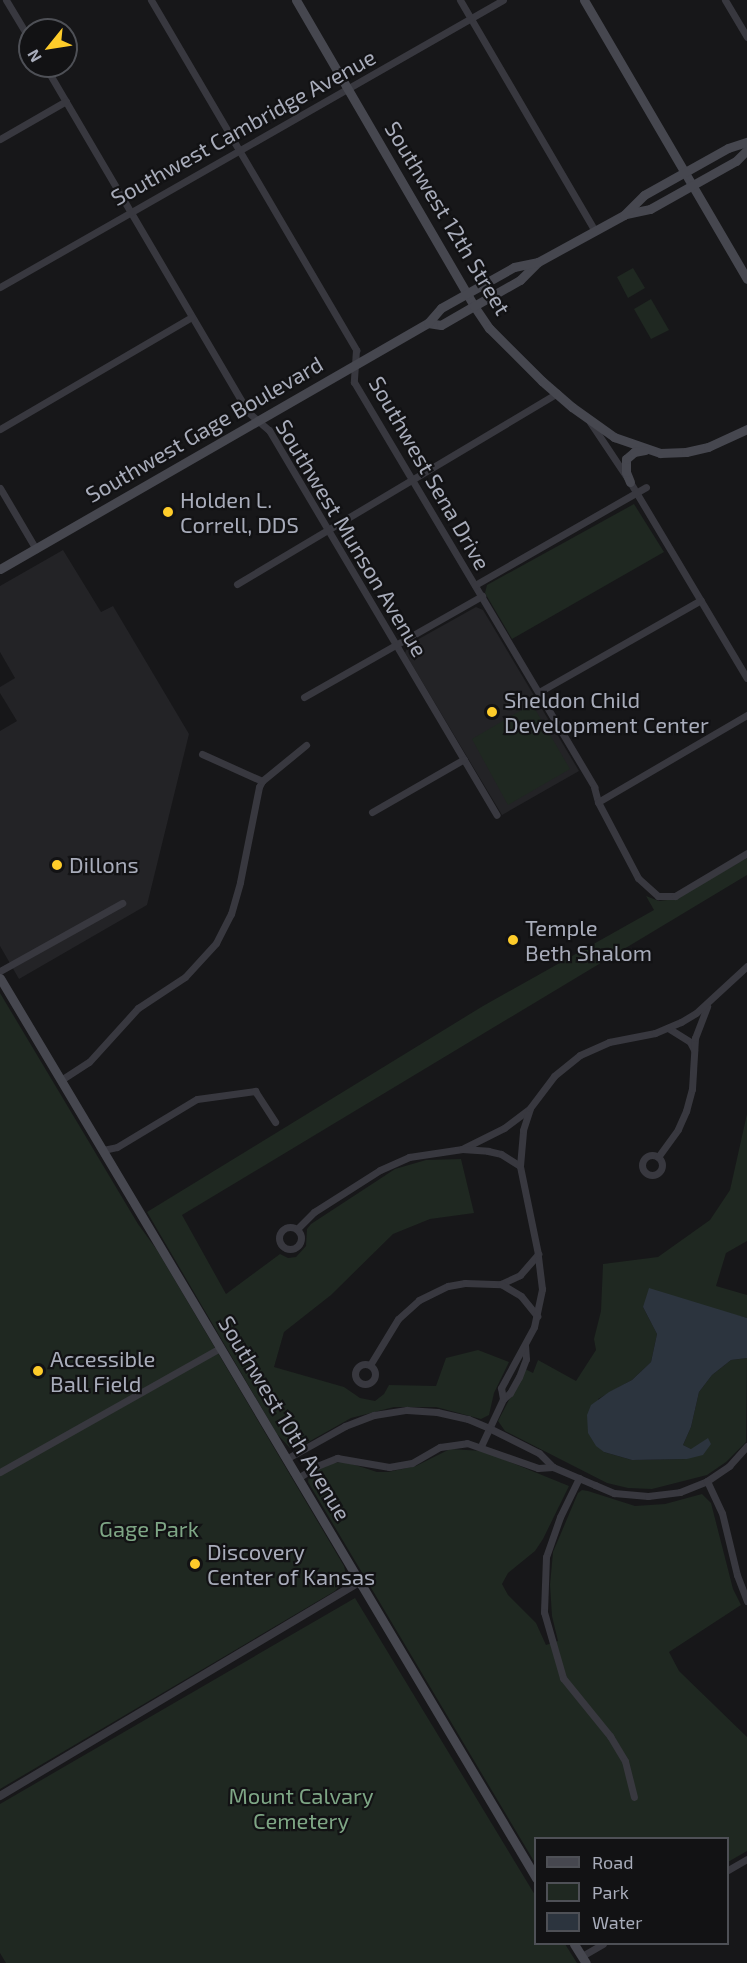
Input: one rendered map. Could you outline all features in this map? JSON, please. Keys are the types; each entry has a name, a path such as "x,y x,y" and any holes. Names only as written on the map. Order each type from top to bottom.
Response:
{"main road":[{"name":"Southwest 12th Street","path":"296,0 474,306 495,334 557,393 586,417"},
{"path":"584,0 747,279"},
{"name":"Southwest Gage Boulevard","path":"624,215 644,195 728,148 747,142"},
{"name":"Southwest Gage Boulevard","path":"428,323 441,325 520,280 538,262 624,215 650,209 736,161 747,150"},
{"name":"Southwest Gage Boulevard","path":"0,569 428,323 441,308 514,267 538,262"},
{"path":"586,417 614,437 645,450 660,453 686,452 724,440 747,429"},
{"path":"724,440 747,424"},
{"path":"630,482 626,472 626,459 634,452 645,450"},
{"name":"Southwest 10th Avenue","path":"0,978 534,1875"},
{"path":"575,1945 584,1959"}],"street":[{"path":"6,0 18,20"},
{"name":"Southwest Sena Drive","path":"150,0 356,350 354,382 594,787 598,802 638,878 658,896 675,896 747,853"},
{"path":"460,0 595,231"},
{"name":"Southwest Cambridge Avenue","path":"0,287 503,0"},
{"path":"725,0 747,37"},
{"name":"Southwest Munson Avenue","path":"52,78 248,412 269,430 497,815"},
{"path":"0,139 66,101"},
{"path":"0,429 192,317"},
{"path":"237,584 414,481 557,393"},
{"name":"Southwest 12th Street","path":"586,417 630,482 747,678"},
{"path":"475,585 646,487"},
{"path":"0,488 36,549"},
{"path":"304,697 482,596"},
{"path":"539,692 701,600"},
{"path":"598,802 747,715"},
{"path":"61,1080 89,1062 138,1008 185,977 216,943 231,914 262,781 306,744"},
{"path":"202,754 262,781"},
{"path":"372,812 464,759"},
{"path":"0,971 122,903"},
{"path":"462,1149 504,1128 530,1108 554,1076 580,1054 609,1042 668,1028 696,1013 747,966"},
{"path":"658,1157 678,1129 686,1111 692,1089 695,1038 708,1003"},
{"path":"668,1028 685,1038 694,1050"},
{"path":"103,1150 117,1147 197,1099 255,1091 275,1122"},
{"path":"482,1446 503,1399 510,1393 526,1359 525,1345 537,1316 542,1290 538,1254 520,1166 520,1148 530,1108"},
{"path":"297,1229 314,1212 395,1162 421,1154 462,1149 501,1154 520,1166"},
{"path":"501,1284 520,1275 538,1254"},
{"path":"370,1365 398,1318 418,1300 448,1286 475,1283 501,1284 522,1296 537,1316"},
{"path":"0,1472 220,1348"},
{"path":"286,1459 345,1426 388,1412 407,1410 444,1413 489,1428 539,1453 553,1467 614,1493 648,1496 680,1492 707,1481 729,1466 747,1446"},
{"path":"298,1478 317,1466 337,1458 389,1467 412,1463 440,1448 453,1444 467,1443 482,1446 538,1468 553,1467"},
{"path":"579,1478 560,1517 546,1557 544,1612 563,1678 626,1761 634,1797"},
{"path":"707,1481 722,1513 737,1575 747,1601"},
{"path":"0,1796 359,1582"},
{"path":"729,1869 747,1859"},
{"path":"584,1959 602,1945"}],"shaded area":[{"path":"63,550 101,612 113,606 189,734 147,905 19,979 0,946 0,731 17,721 0,693 0,687 15,678 0,652 0,586"},
{"name":"Sheldon Child Development Center","path":"476,607 483,610 579,771 502,815 405,653 408,645"}],"green space":[{"path":"633,268 645,288 628,298 617,277"},
{"path":"651,299 669,330 651,339 634,309"},
{"path":"634,504 664,552 512,639 485,593 487,585"},
{"path":"532,704 570,769 508,805 472,739"},
{"path":"747,858 747,875 182,1215 226,1294 280,1254 288,1258 296,1257 306,1246 307,1229 311,1224 395,1169 426,1160 461,1159 474,1213 430,1219 393,1234 331,1295 284,1332 274,1367 344,1387 360,1398 375,1401 384,1394 389,1385 436,1386 446,1358 478,1350 509,1362 494,1393 489,1415 481,1419 436,1407 394,1407 351,1418 296,1449 290,1448 277,1434 147,1212 483,1006 654,910 646,896 659,901 675,899"},
{"name":"Gage Park","path":"0,993 138,1224 157,1250 344,1566 346,1574 345,1580 335,1591 0,1789"},
{"path":"747,1114 747,1241 726,1253 716,1286 747,1295 747,1318 716,1310 643,1307 657,1334 651,1362 632,1380 598,1399 604,1452 632,1460 687,1459 691,1449 683,1445 691,1427 699,1392 712,1375 731,1360 747,1358 746,1442 726,1462 707,1475 652,1489 628,1488 607,1483 505,1431 498,1421 525,1369 533,1373 538,1360 576,1381 596,1350 594,1339 601,1311 603,1264 658,1257 710,1220 730,1190"},
{"path":"450,1449 483,1451 569,1486 535,1551 508,1573 502,1584 508,1595 536,1623 546,1645 558,1641 552,1616 550,1585 553,1552 578,1493 582,1490 588,1491 635,1506 665,1504 702,1494 711,1503 733,1589 741,1605 669,1652 679,1671 747,1737 747,1851 729,1861 729,1837 534,1837 534,1861 308,1482 309,1475 329,1463 346,1462 377,1472 416,1466"},
{"name":"Mount Calvary Cemetery","path":"355,1598 534,1893 534,1945 566,1945 577,1963 6,1963 0,1953 0,1804"}],"water":[{"path":"649,1288 747,1318 747,1358 731,1360 712,1375 699,1392 691,1427 683,1445 691,1449 708,1438 711,1444 703,1455 687,1459 632,1460 604,1452 596,1446 588,1433 587,1415 591,1405 632,1380 651,1362 657,1334 643,1307"}],"place":[{"name":"Holden L. Correll, DDS","path":"168,512"},
{"name":"Sheldon Child Development Center","path":"492,712"},
{"name":"Dillons","path":"57,865"},
{"name":"Temple Beth Shalom","path":"513,940"},
{"name":"Accessible Ball Field","path":"38,1371"},
{"name":"Discovery Center of Kansas","path":"195,1564"}]}
